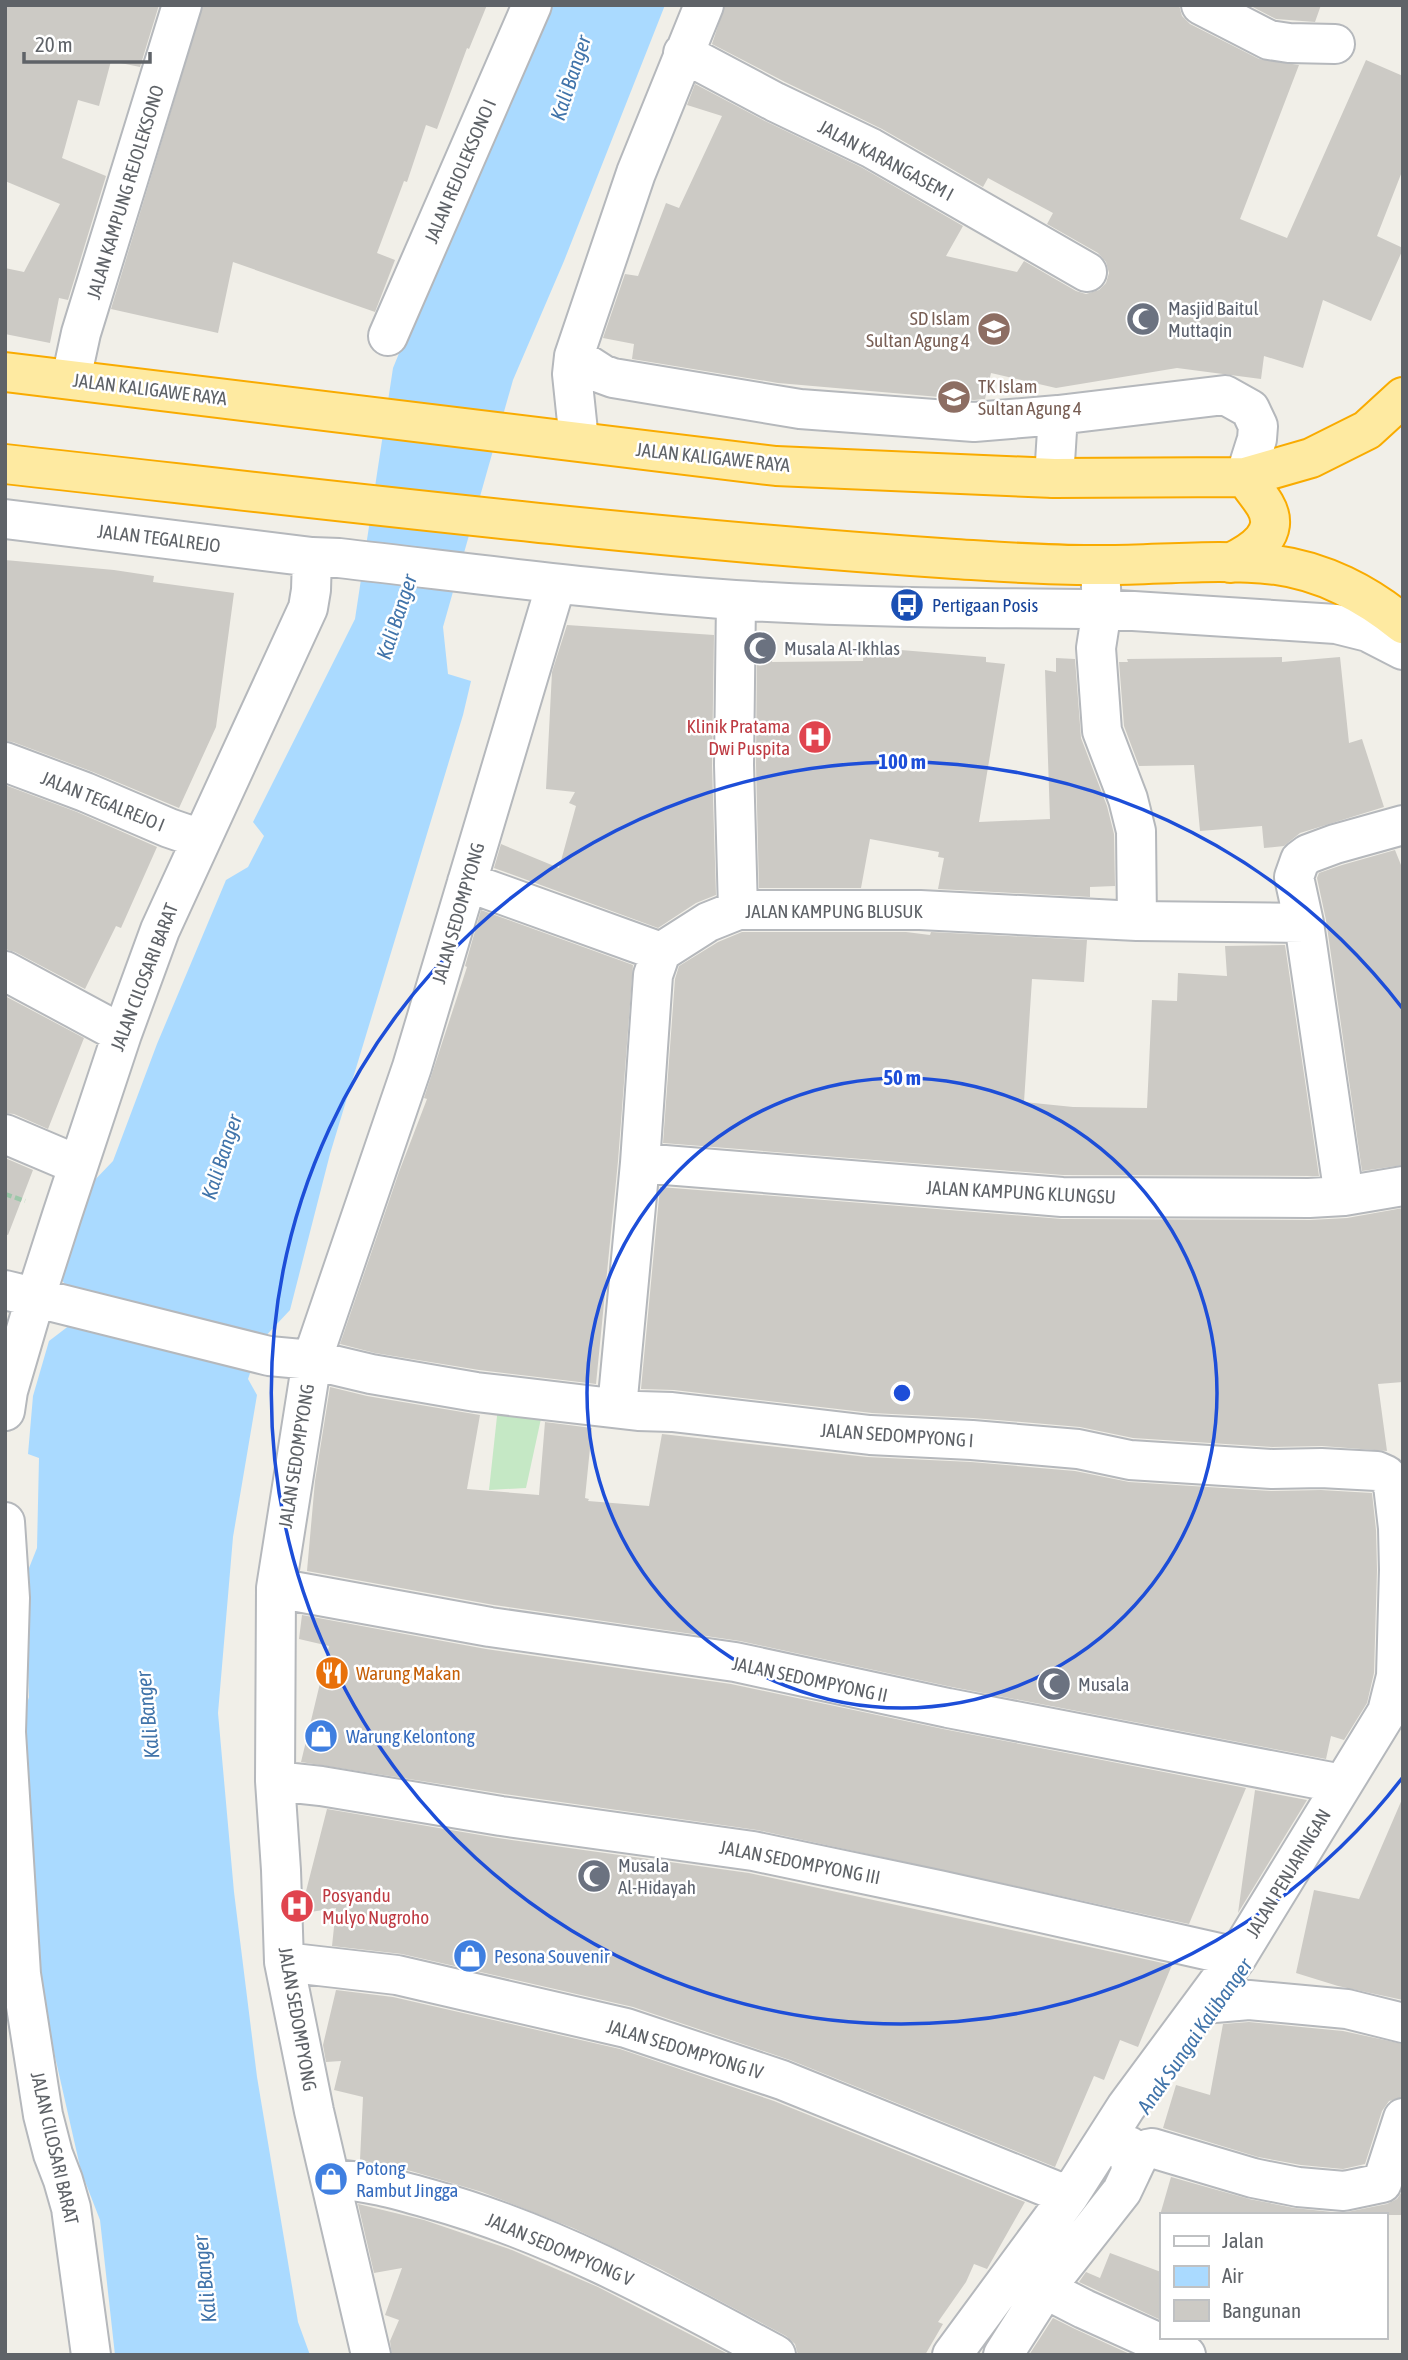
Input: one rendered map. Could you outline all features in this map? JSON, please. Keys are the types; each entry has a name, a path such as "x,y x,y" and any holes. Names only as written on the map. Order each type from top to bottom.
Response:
{"highway":[{"name":"JALAN KALIGAWE RAYA","path":"5,372 776,466 1055,478 1245,477 1311,458 1367,430 1403,397"},
{"path":"5,464 543,525 957,559 1100,565 1278,565 1331,580 1379,604 1403,624"},
{"path":"1230,563 1258,547 1266,538 1271,517 1245,477"}],"street":[{"name":"JALAN KAMPUNG REJOLEKSONO","path":"71,379 81,333 182,5"},
{"name":"JALAN REJOLEKSONO I","path":"388,336 532,5"},
{"path":"566,439 574,356 636,173 704,5"},
{"path":"1208,10 1269,40 1335,44"},
{"name":"JALAN KARANGASEM I","path":"683,53 775,102 871,148 1087,272"},
{"path":"574,356 613,378 800,409 974,422 1058,415 1225,394 1250,409 1258,426 1245,477"},
{"path":"1055,478 1058,415"},
{"name":"JALAN TEGALREJO","path":"5,519 556,584 736,600 956,608 1101,609 1336,624 1368,632 1403,650"},
{"name":"JALAN CILOSARI BARAT","path":"5,1411 20,1294 78,1165 160,930 308,608 311,590 326,557"},
{"path":"956,608 957,559"},
{"path":"1100,565 1101,609 1096,648 1102,731 1128,799 1136,831 1137,921"},
{"name":"JALAN SEDOMPYONG","path":"371,2355 314,2111 284,1962 275,1781 276,1588 312,1360 412,1067 556,584"},
{"path":"736,600 734,765 738,910"},
{"name":"JALAN TEGALREJO I","path":"5,762 201,839"},
{"path":"1344,1196 1304,923 1294,877 1300,860 1308,853 1403,825"},
{"path":"467,881 661,952 653,975 640,1163 617,1408"},
{"name":"JALAN KAMPUNG BLUSUK","path":"661,952 708,922 738,910 919,910 1137,921 1304,923"},
{"path":"5,971 122,1034"},
{"path":"5,1134 78,1165"},
{"name":"JALAN KAMPUNG KLUNGSU","path":"640,1163 1062,1197 1210,1199 1344,1196 1403,1186"},
{"name":"JALAN SEDOMPYONG I","path":"20,1294 269,1356 312,1360 371,1374 476,1392 870,1435 1078,1449 1130,1460 1272,1469 1377,1471 1386,1475 1393,1485 1401,1570"},
{"name":"JALAN CILOSARI BARAT","path":"5,1522 8,1598 6,1732 13,1976 43,2115 71,2208 89,2355"},
{"name":"JALAN PENJARINGAN","path":"951,2355 1069,2196 1129,2141 1205,2004 1237,1957 1387,1712 1396,1676 1401,1570"},
{"name":"JALAN SEDOMPYONG II","path":"276,1588 490,1627 736,1662 948,1707 1342,1784"},
{"name":"JALAN SEDOMPYONG III","path":"275,1781 753,1851 1237,1957"},
{"name":"JALAN SEDOMPYONG IV","path":"284,1962 397,1975 626,2028 782,2080 1069,2196"},
{"path":"1205,2004 1249,2000 1347,2009 1403,2023"},
{"path":"1129,2141 1141,2153 1152,2148 1253,2178 1344,2192 1382,2183 1403,2118"},
{"name":"JALAN PENJARINGAN","path":"1003,2355 1045,2289 1122,2191 1129,2141"},
{"name":"JALAN SEDOMPYONG V","path":"331,2179 366,2181 465,2209 552,2242 662,2293 776,2355"},
{"path":"1045,2289 1186,2355"}],"green space":[{"path":"498,1407 542,1414 526,1488 489,1490"}],"water":[{"name":"Kali Banger","path":"542,5 665,5 564,261 513,380 443,627 448,674 471,681 463,715 330,1154 290,1310 261,1341 248,1379 257,1395 233,1537 218,1713 234,1892 257,2077 298,2322 310,2355 115,2355 100,2220 81,2171 36,1973 40,1952 31,1922 22,1718 29,1697 25,1578 37,1548 39,1458 28,1454 33,1396 49,1341 70,1325 77,1300 61,1279 90,1185 113,1161 157,1044 226,880 248,867 264,836 253,822 355,619 393,368"}],"building":[{"path":"5,5 159,5 140,67 111,61 99,106 78,100 62,158 106,176 68,300 59,298 50,343 5,334 5,268 24,272 60,204 5,181"},
{"path":"203,5 487,5 469,49 467,48 437,129 426,125 407,182 404,181 377,253 395,260 375,312 233,262 218,333 111,309"},
{"path":"725,5 1179,5 1182,16 1190,24 1259,59 1299,65 1240,219 1287,238 1366,60 1403,76 1403,169 1377,236 1403,249 1371,321 1323,300 1303,368 1264,356 1261,379 1177,368 1056,388 991,373 985,399 974,400 778,383 632,359 634,344 603,338 625,274 638,276 666,203 679,208 722,116 687,105 695,84 861,167 963,226 946,256 1017,272 1024,261 1086,294 1099,290 1106,283 1109,273 1106,262 1098,253 1047,224 1053,213 988,178 983,187 882,129 712,44"},
{"path":"1249,5 1321,5 1315,22 1276,19"},
{"path":"5,560 114,570 154,576 153,582 234,593 216,727 179,808 93,772 5,741"},
{"path":"567,625 714,635 712,766 716,895 696,903 658,928 494,868 501,844 559,868 576,806 569,803 575,792 546,789 552,672"},
{"path":"757,639 774,641 772,662 863,661 864,647 986,657 986,662 1005,664 979,822 1050,819 1045,670 1056,672 1056,658 1075,659 1081,738 1107,806 1114,834 1115,886 1090,887 1090,897 938,889 944,858 938,857 939,852 870,839 861,888 759,888"},
{"path":"1282,657 1282,662 1340,657 1349,743 1362,739 1384,807 1300,833 1284,846 1264,848 1262,826 1200,831 1194,765 1139,766 1124,726 1119,662 1128,662 1127,659"},
{"path":"5,785 77,812 157,847 121,928 116,926 85,989 5,949"},
{"path":"1395,850 1403,870 1403,1165 1362,1171 1326,920 1317,878 1319,873"},
{"path":"481,910 633,965 618,1161 596,1384 479,1370 375,1353 340,1344 427,1099 424,1098 467,967 465,966"},
{"path":"742,932 906,932 930,935 931,932 1087,940 1084,982 1032,979 1024,1102 1073,1107 1147,1108 1152,1000 1177,1001 1178,973 1227,976 1225,946 1285,945 1319,1176 1063,1175 663,1143 675,979 679,966 718,942"},
{"path":"5,996 84,1038 48,1129 14,1114 5,1113"},
{"path":"5,1158 33,1170 8,1235 5,1234"},
{"path":"660,1187 1062,1219 1310,1220 1347,1218 1403,1208 1403,1382 1378,1384 1387,1451 1133,1438 1080,1427 872,1413 674,1390 641,1389"},
{"path":"330,1387 480,1415 467,1489 539,1495 545,1422 592,1428 585,1498 589,1499 588,1501 649,1506 662,1434 867,1457 1075,1471 1129,1482 1271,1491 1372,1493 1377,1570 1374,1673 1367,1703 1344,1740 1331,1736 1326,1759 952,1687 740,1641 494,1605 307,1571 315,1481"},
{"path":"302,1615 486,1649 731,1684 943,1729 1246,1788 1189,1924 757,1830 301,1762 329,1646 299,1639"},
{"path":"1255,1790 1307,1800 1238,1913"},
{"path":"1403,1797 1403,2000 1338,1986 1296,1973 1314,1890 1359,1899"},
{"path":"327,1809 498,1838 749,1873 1172,1965 1138,2047 1120,2040 1104,2080 1094,2076 1055,2167 790,2060 633,2007 402,1954 332,1946 336,1908 304,1913 304,1899"},
{"path":"336,1990 393,1997 620,2049 774,2101 1025,2202 987,2269 974,2264 966,2282 938,2322 943,2324 925,2355 798,2355 795,2344 786,2336 660,2269 573,2228 482,2192 411,2171 360,2160 363,2097 334,2090 341,2061 326,2062 323,2045"},
{"path":"1249,2022 1343,2031 1403,2044 1403,2097 1389,2101 1382,2111 1365,2164 1343,2169 1301,2165 1258,2157 1163,2128 1176,2085 1210,2095 1223,2024"},
{"path":"1171,2177 1249,2199 1294,2208 1342,2213 1161,2213"},
{"path":"1403,2190 1403,2215 1342,2213 1387,2204 1397,2199"},
{"path":"358,2204 424,2220 512,2250 598,2287 730,2355 392,2355 390,2341 399,2320 385,2315 402,2268 374,2273"},
{"path":"1110,2253 1160,2272 1160,2320 1079,2282 1086,2272 1100,2278"},
{"path":"1053,2318 1075,2329 1132,2355 1029,2355"}],"place":[{"name":"Masjid Baitul Muttaqin","path":"1143,319"},
{"name":"SD Islam Sultan Agung 4","path":"994,329"},
{"name":"TK Islam Sultan Agung 4","path":"954,397"},
{"name":"Pertigaan Posis","path":"907,605"},
{"name":"Musala Al-Ikhlas","path":"760,648"},
{"name":"Klinik Pratama Dwi Puspita","path":"815,737"},
{"name":"Warung Makan","path":"332,1673"},
{"name":"Musala","path":"1054,1684"},
{"name":"Warung Kelontong","path":"321,1736"},
{"name":"Musala Al-Hidayah","path":"594,1876"},
{"name":"Posyandu Mulyo Nugroho","path":"297,1906"},
{"name":"Pesona Souvenir","path":"470,1956"},
{"name":"Potong Rambut Jingga","path":"331,2179"}],"water label":[{"name":"Anak Sungai Kalibanger","path":"1195,2036"}]}
